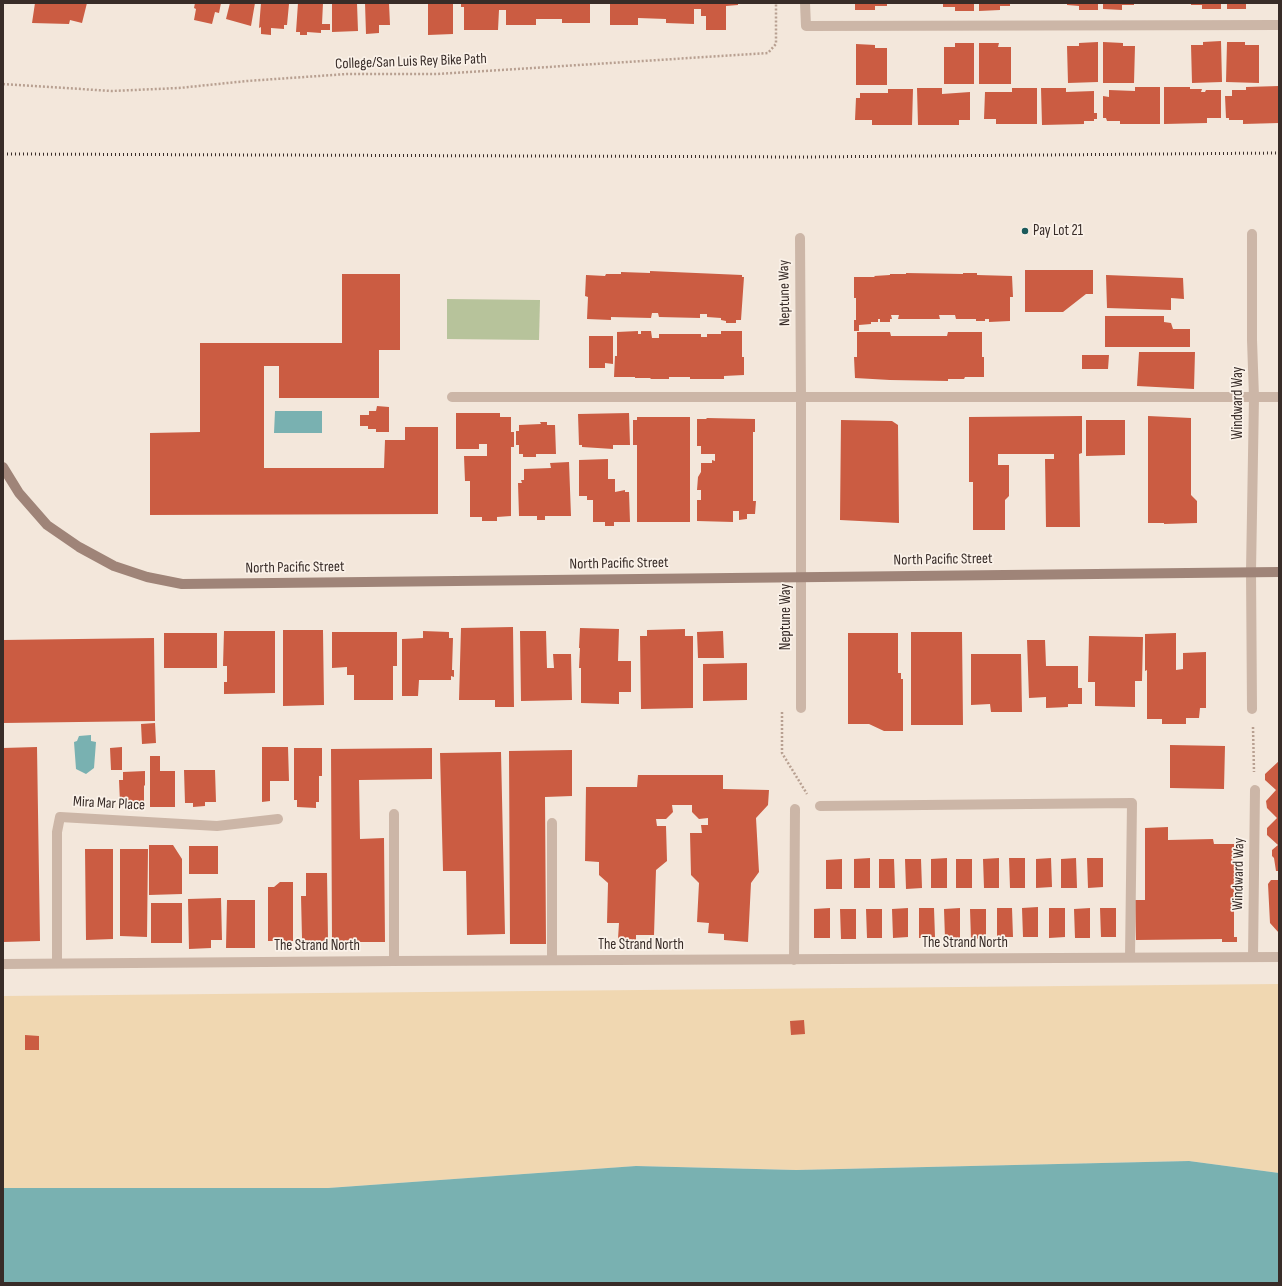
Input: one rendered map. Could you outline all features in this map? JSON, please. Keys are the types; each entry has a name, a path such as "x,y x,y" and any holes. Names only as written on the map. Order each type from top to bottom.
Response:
{"main road":[{"name":"North Pacific Street","path":"3,466 19,492 47,525 79,547 114,566 147,577 182,584 1251,571 1279,572"}],"street":[{"path":"805,3 806,26 1279,25"},
{"name":"Windward Way","path":"1252,234 1252,340 1254,397 1251,571 1252,709"},
{"name":"Neptune Way","path":"800,238 801,708"},
{"path":"452,397 1279,397"},
{"name":"Windward Way","path":"1253,957 1255,790"},
{"path":"820,806 1132,803 1130,957"},
{"path":"794,960 795,809"},
{"path":"394,814 394,961"},
{"name":"Mira Mar Place","path":"57,963 57,832 60,817 217,826 278,819"},
{"path":"552,823 552,960"},
{"name":"The Strand North","path":"3,964 1279,957"}],"path":[{"name":"College/San Luis Rey Bike Path","path":"3,84 112,90 179,88 247,81 347,74 438,74 768,53 776,44 776,3"},
{"path":"795,809 796,803 806,804 807,794 782,753 782,709 801,708"},
{"path":"1252,709 1255,790"}],"green space":[{"path":"447,299 540,300 539,340 447,339"}],"sand":[{"path":"1279,984 1279,1173 1189,1161 796,1170 637,1166 328,1188 3,1188 3,996"}],"water":[{"path":"275,411 322,411 322,433 274,433"},
{"path":"91,735 91,741 96,742 94,768 86,774 76,769 74,742 77,741 79,736"},
{"path":"1189,1161 1279,1173 1279,1283 3,1283 3,1188 328,1188 636,1166 796,1170"}],"building":[{"path":"35,3 87,3 82,23 70,20 69,24 32,23"},
{"path":"195,3 221,3 219,13 215,12 212,24 194,20 196,9 194,8"},
{"path":"230,3 255,3 251,26 226,19"},
{"path":"261,3 289,4 287,25 284,25 284,29 271,28 271,35 261,34 261,27 259,28"},
{"path":"298,3 323,3 322,24 330,24 330,30 321,30 321,33 307,32 307,35 300,35 300,32 296,32"},
{"path":"332,3 357,3 358,31 332,32"},
{"path":"365,3 389,3 390,25 379,25 379,33 366,34"},
{"path":"428,3 453,3 453,34 428,35"},
{"path":"461,3 590,3 590,23 562,23 562,19 536,19 536,25 506,25 506,10 499,10 498,30 464,30 464,7 461,7"},
{"path":"610,3 738,3 738,5 726,6 726,30 706,30 706,16 701,16 701,9 694,9 694,24 666,23 666,19 638,18 638,25 610,25"},
{"path":"855,3 887,3 887,6 875,6 875,10 855,10"},
{"path":"943,3 974,3 974,11 955,11 955,7 943,7"},
{"path":"979,3 1010,3 1010,6 1000,6 1000,10 979,11"},
{"path":"1067,3 1098,3 1098,10 1079,10 1079,6 1067,5"},
{"path":"1103,3 1134,3 1134,5 1122,5 1122,10 1103,9"},
{"path":"1191,3 1221,3 1221,9 1202,9 1202,5 1191,5"},
{"path":"1227,3 1258,4 1246,4 1246,9 1227,9"},
{"path":"1221,41 1222,82 1192,83 1191,45 1203,45 1203,42"},
{"path":"1098,42 1098,82 1068,83 1067,46 1079,46 1079,43"},
{"path":"1103,42 1123,43 1123,46 1135,46 1134,83 1103,83"},
{"path":"1227,42 1245,42 1245,45 1259,45 1259,83 1226,82"},
{"path":"955,43 974,43 974,84 944,84 944,47 955,47"},
{"path":"979,43 999,43 998,47 1011,47 1011,84 979,84"},
{"path":"856,44 875,45 875,48 887,48 887,85 856,85"},
{"path":"1279,86 1279,123 1243,124 1243,120 1229,120 1229,118 1226,118 1225,96 1232,96 1232,90 1246,90 1246,87"},
{"path":"1135,87 1160,87 1160,124 1120,124 1120,121 1107,121 1106,118 1103,118 1103,96 1109,97 1109,90 1135,91"},
{"path":"1164,87 1190,87 1190,89 1202,89 1201,92 1205,92 1206,90 1221,90 1221,118 1207,118 1207,123 1164,124"},
{"path":"917,88 942,88 942,94 970,92 970,120 959,120 959,125 918,125"},
{"path":"1012,88 1037,88 1037,124 996,124 996,119 984,119 985,92 1012,92"},
{"path":"1041,88 1066,88 1066,92 1094,91 1094,113 1097,113 1097,119 1094,119 1094,121 1084,121 1084,124 1042,125"},
{"path":"888,89 913,89 912,125 872,125 872,120 855,120 856,98 860,98 860,93 888,93"},
{"path":"1025,270 1093,270 1093,294 1086,294 1063,312 1025,312"},
{"path":"650,271 742,275 742,277 744,277 741,320 736,320 736,323 726,323 726,321 721,320 721,318 707,317 707,314 700,314 700,318 659,317 658,313 652,313 651,318 611,317 611,320 587,319 588,297 585,296 586,275 605,276 606,274 621,274 621,272 650,273"},
{"path":"906,273 977,273 977,275 1012,276 1013,297 1010,297 1010,321 989,322 989,319 985,319 985,321 976,321 976,319 956,319 955,315 939,315 940,319 898,319 899,315 891,315 892,319 890,319 890,322 880,322 880,319 878,319 878,322 859,325 859,331 854,331 854,320 856,320 856,298 854,298 854,277 875,277 874,276"},
{"path":"342,274 400,274 400,350 379,350 379,398 279,398 279,366 264,366 264,468 384,468 385,440 405,440 405,427 438,427 438,514 150,515 150,433 200,432 200,343 342,343"},
{"path":"1106,275 1183,278 1184,299 1171,298 1171,310 1107,308"},
{"path":"1105,316 1164,316 1164,322 1171,323 1173,329 1190,329 1190,347 1105,347"},
{"path":"638,331 638,334 641,334 641,331 651,331 652,338 659,338 659,334 701,334 701,337 707,337 707,334 721,334 721,331 742,331 744,375 724,376 724,379 690,379 690,377 650,379 651,378 614,377 615,356 617,356 617,332"},
{"path":"857,332 890,332 891,336 947,336 948,332 982,332 984,377 965,377 964,379 948,379 948,381 855,378 854,357 857,357"},
{"path":"589,336 613,336 613,364 605,363 605,368 589,368"},
{"path":"1139,352 1195,352 1194,389 1137,386"},
{"path":"1082,355 1109,355 1108,369 1082,369"},
{"path":"377,406 389,407 389,432 376,432 376,429 368,429 368,426 360,426 360,415 369,415 369,411 376,411"},
{"path":"456,413 500,413 500,417 511,417 511,432 514,432 514,447 511,447 511,516 497,517 497,521 482,521 482,517 470,517 470,481 465,481 464,456 487,456 487,444 479,444 479,449 456,449"},
{"path":"629,413 630,445 613,445 613,449 582,447 582,445 579,445 578,414"},
{"path":"1082,416 1082,453 1079,454 1080,527 1046,527 1045,459 1054,459 1054,454 998,454 998,465 1009,465 1009,496 1005,500 1005,530 973,530 973,482 969,482 969,417"},
{"path":"1148,416 1191,418 1191,495 1197,501 1197,523 1148,523"},
{"path":"637,417 690,417 690,522 637,522 637,445 633,445 633,420 637,420"},
{"path":"697,419 755,419 755,432 753,432 753,501 756,501 755,514 747,514 747,519 739,520 739,511 733,511 733,522 697,521 697,500 701,500 701,490 697,490 698,477 701,472 701,463 712,463 712,460 715,461 715,454 701,454 701,446 697,446"},
{"path":"841,420 892,421 898,425 899,523 840,520"},
{"path":"1086,420 1125,420 1125,455 1086,456"},
{"path":"540,422 547,422 547,425 555,425 556,454 536,454 536,457 523,457 523,454 519,454 519,445 516,445 516,431 519,431 519,425 541,424"},
{"path":"608,459 608,479 615,479 615,492 625,490 625,492 629,492 630,522 614,522 614,526 605,526 605,522 593,522 593,500 587,500 587,496 579,496 579,460"},
{"path":"569,462 571,516 545,516 545,520 537,520 537,516 519,516 518,483 522,483 521,480 524,480 524,469 551,468 550,463"},
{"path":"513,627 514,707 495,707 495,700 459,700 461,628"},
{"path":"580,628 619,629 618,661 631,661 631,692 619,692 619,704 581,703 581,668 579,668"},
{"path":"685,629 685,636 693,636 693,708 641,709 640,636 647,636 647,630"},
{"path":"283,630 323,630 324,705 283,706"},
{"path":"224,631 275,631 275,693 224,694 224,682 227,682 227,666 223,666"},
{"path":"423,631 449,632 449,638 453,638 452,670 454,670 454,677 451,676 451,680 419,680 418,696 402,696 402,639 423,638"},
{"path":"520,631 546,631 547,668 554,668 553,654 571,654 572,700 521,701"},
{"path":"723,631 724,658 698,658 697,632"},
{"path":"332,632 397,632 397,666 393,666 393,700 354,700 354,675 347,675 347,667 332,668"},
{"path":"911,632 962,632 963,725 911,725"},
{"path":"164,633 217,633 217,668 164,668"},
{"path":"848,633 898,633 898,673 901,673 901,679 903,679 903,731 884,731 869,724 848,724"},
{"path":"1176,633 1176,670 1183,669 1183,653 1206,652 1206,708 1200,708 1199,718 1186,718 1186,724 1162,724 1162,719 1147,719 1145,634"},
{"path":"1089,636 1143,637 1142,681 1135,681 1135,707 1095,706 1095,682 1088,682"},
{"path":"154,638 155,721 3,723 3,640"},
{"path":"1027,640 1045,640 1046,666 1078,666 1078,688 1082,688 1082,704 1068,704 1068,707 1046,708 1046,697 1029,698"},
{"path":"971,654 1021,654 1022,712 991,712 990,704 971,705"},
{"path":"747,663 747,700 703,701 703,664"},
{"path":"155,723 156,743 142,744 141,724"},
{"path":"1170,745 1225,746 1224,789 1170,788"},
{"path":"37,747 40,941 3,942 3,748"},
{"path":"122,747 122,770 111,770 110,748"},
{"path":"262,747 288,747 289,781 270,781 270,801 262,802"},
{"path":"294,748 322,748 322,776 319,776 319,802 316,802 316,808 297,807 297,800 294,800"},
{"path":"432,748 432,779 359,780 360,839 384,838 385,942 332,942 331,749"},
{"path":"572,750 572,796 545,797 546,944 510,944 509,751"},
{"path":"501,752 505,934 467,935 466,871 443,871 440,753"},
{"path":"150,756 160,756 160,771 175,771 175,807 150,807"},
{"path":"1279,761 1279,871 1276,871 1272,850 1278,845 1267,835 1267,828 1277,818 1267,808 1266,801 1276,790 1265,780 1265,774"},
{"path":"184,770 215,770 216,802 205,802 205,806 193,807 193,803 185,803"},
{"path":"145,771 144,803 142,803 142,809 125,809 125,803 120,803 119,780 123,780 123,772"},
{"path":"638,775 723,775 723,789 769,790 768,805 756,818 759,872 751,883 748,942 724,940 724,934 708,933 709,923 697,922 699,883 691,875 690,833 702,833 701,825 708,825 708,818 699,819 692,812 692,805 672,805 673,812 666,819 656,819 657,826 666,826 667,861 656,870 654,935 636,935 636,940 618,939 619,923 607,923 608,883 599,875 599,862 585,861 586,787 637,787"},
{"path":"1168,827 1168,840 1213,839 1214,844 1234,844 1234,937 1237,937 1237,942 1222,942 1222,939 1136,940 1135,900 1145,900 1145,828"},
{"path":"149,845 173,845 182,859 182,894 149,895"},
{"path":"189,846 218,846 218,874 189,874"},
{"path":"85,849 113,849 113,939 86,940"},
{"path":"120,849 148,849 147,937 120,936"},
{"path":"870,858 870,888 854,888 854,859"},
{"path":"947,858 947,888 931,888 931,859"},
{"path":"999,858 999,888 984,888 983,859"},
{"path":"1009,858 1025,858 1025,888 1010,888"},
{"path":"1051,858 1052,887 1036,888 1036,859"},
{"path":"1076,858 1077,888 1061,888 1061,859"},
{"path":"1087,858 1103,858 1103,887 1088,888"},
{"path":"842,859 842,889 826,889 826,860"},
{"path":"879,859 894,859 895,888 879,888"},
{"path":"905,859 921,859 922,888 906,889"},
{"path":"956,859 972,859 972,888 956,888"},
{"path":"306,873 327,873 328,939 323,943 307,944 302,938 301,896 306,896"},
{"path":"1271,880 1279,880 1279,933 1270,923 1268,884"},
{"path":"280,882 293,882 293,941 268,941 268,887 274,887"},
{"path":"221,898 222,940 211,940 211,948 189,949 188,899"},
{"path":"227,900 255,900 255,948 226,948"},
{"path":"151,903 182,903 182,943 151,943"},
{"path":"1038,907 1038,937 1023,937 1022,908"},
{"path":"830,908 830,938 814,938 814,909"},
{"path":"908,908 908,937 893,938 892,909"},
{"path":"919,908 934,908 935,937 919,938"},
{"path":"960,908 960,938 945,938 944,909"},
{"path":"997,908 1012,908 1013,937 997,937"},
{"path":"1049,908 1065,908 1065,937 1049,938"},
{"path":"1090,908 1090,938 1075,938 1074,909"},
{"path":"1100,908 1116,908 1116,937 1101,937"},
{"path":"840,909 856,909 856,939 841,939"},
{"path":"866,909 882,909 882,938 867,938"},
{"path":"970,909 986,909 986,938 971,939"},
{"path":"804,1020 805,1034 791,1035 790,1021"},
{"path":"25,1035 39,1036 39,1050 25,1050"}],"railway":[{"path":"3,154 802,157 1279,153"}],"place":[{"name":"Pay Lot 21","path":"1025,231"}]}
